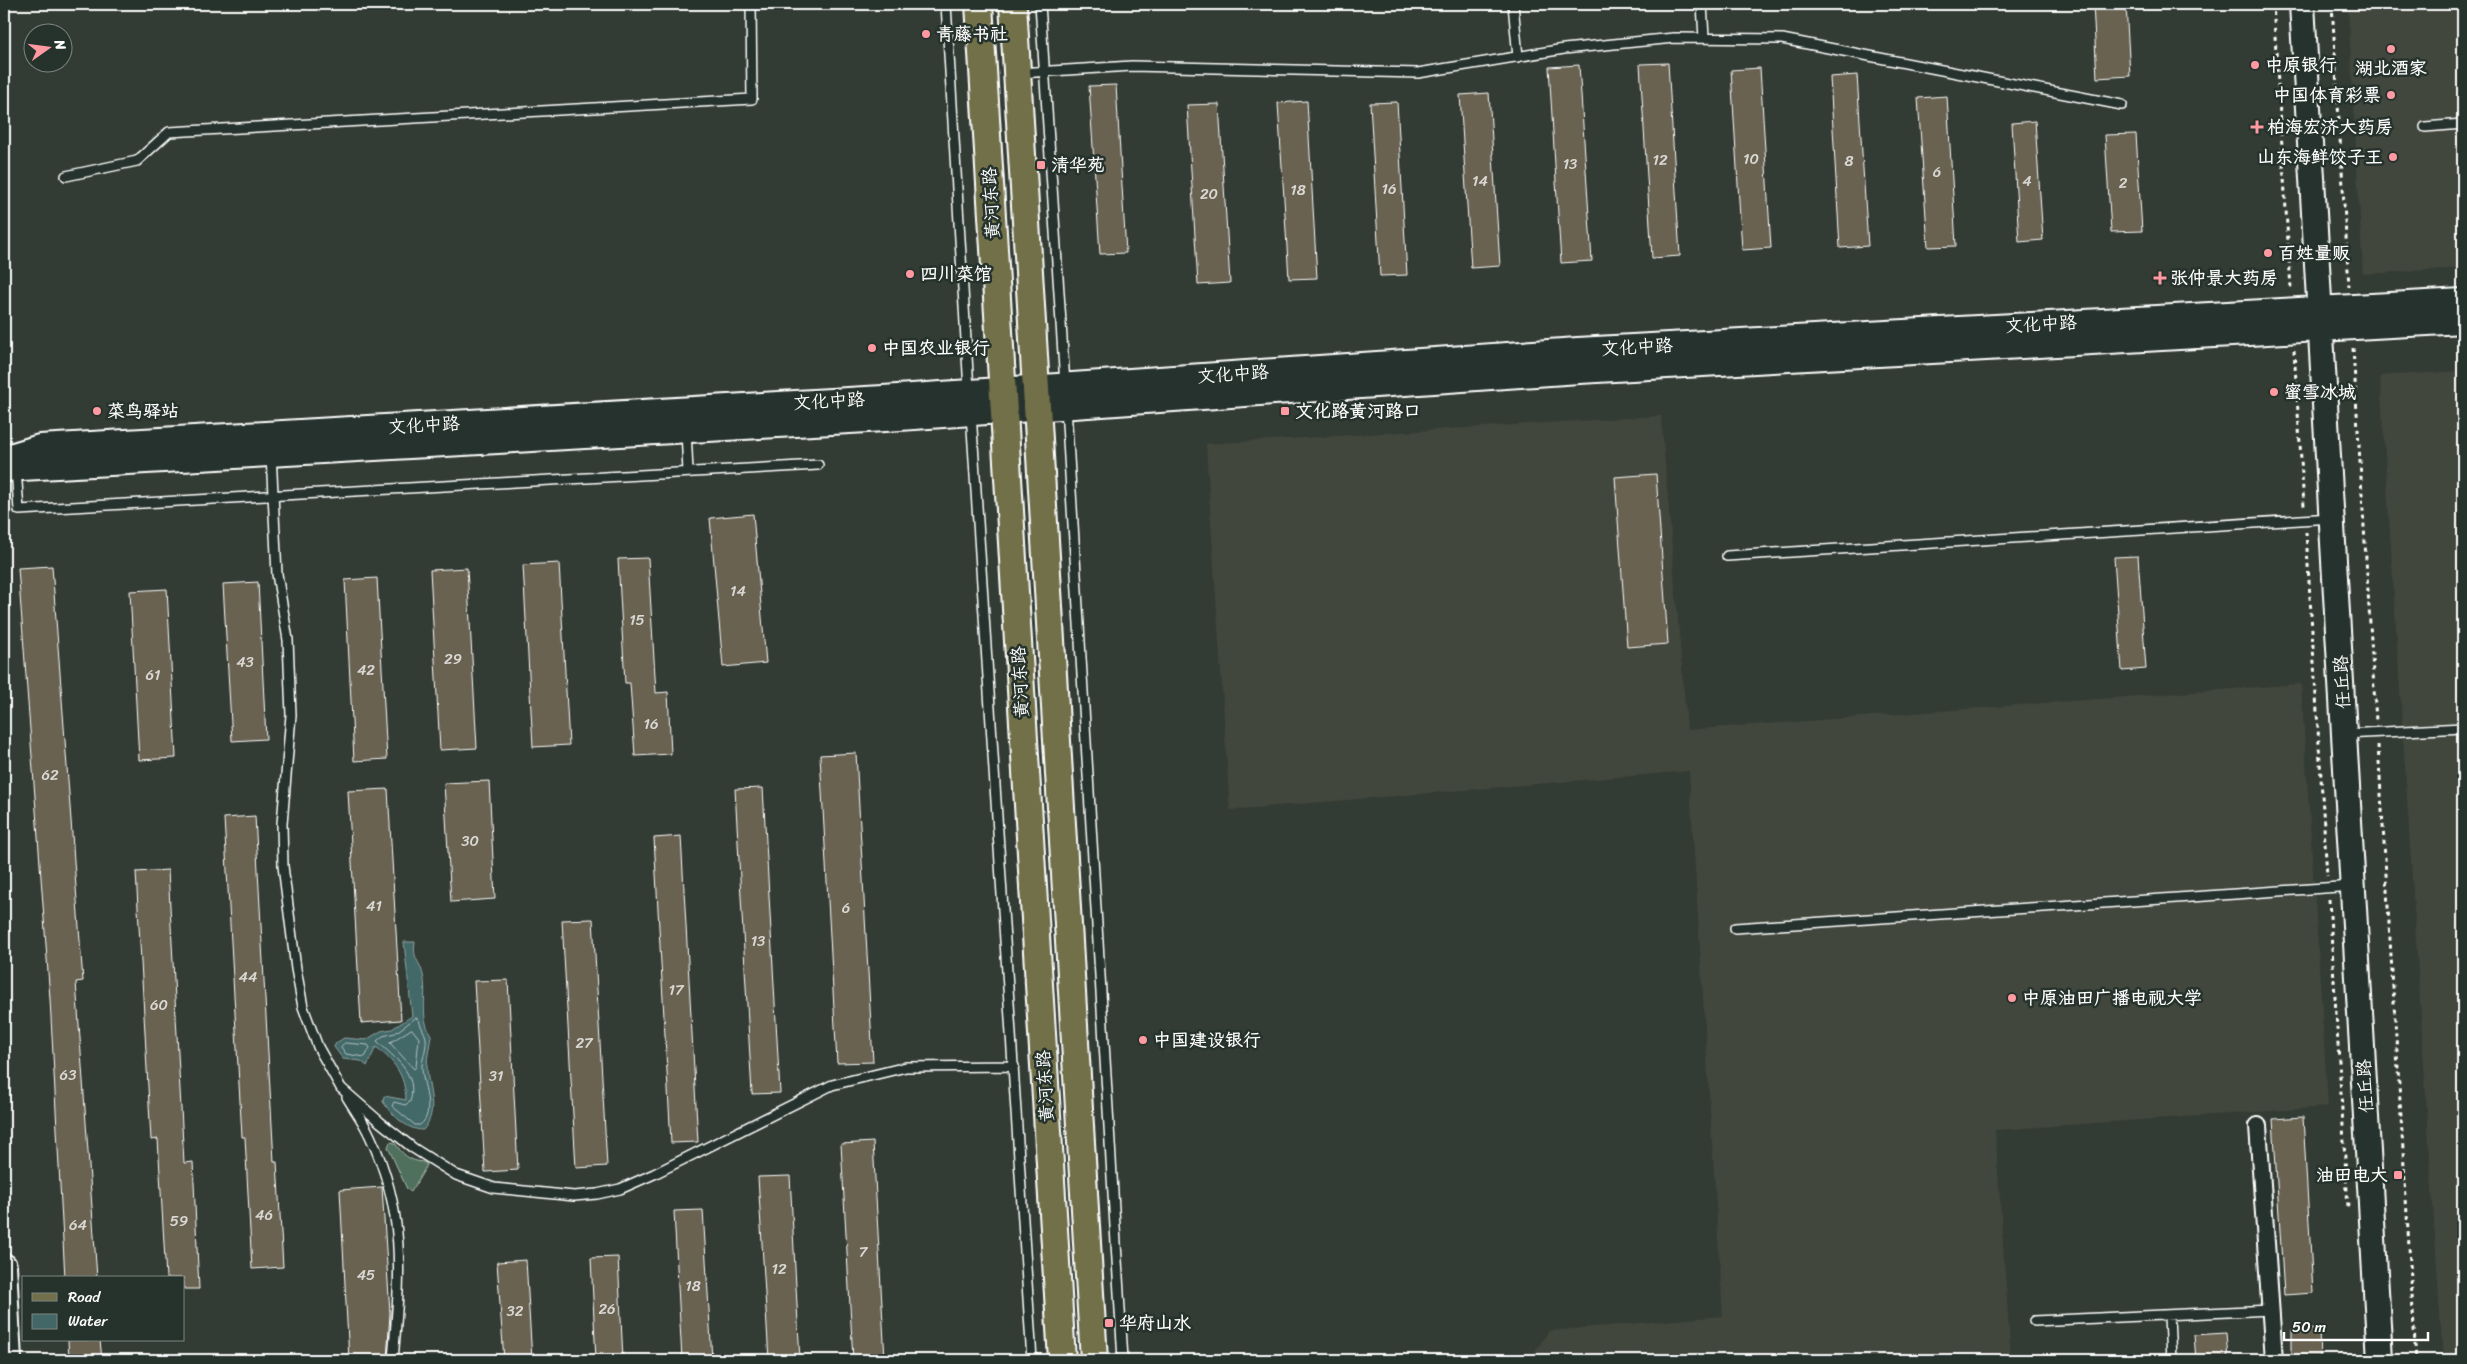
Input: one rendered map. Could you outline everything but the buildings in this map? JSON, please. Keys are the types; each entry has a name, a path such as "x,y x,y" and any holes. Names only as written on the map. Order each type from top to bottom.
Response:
{"main road":[{"name":"黄河东路","path":"979,4 1062,1360"},
{"name":"黄河东路","path":"1012,4 1094,1360"}],"street":[{"name":"任丘路","path":"2302,4 2380,1360"},
{"name":"文化中路","path":"8,465 40,447 970,402 1066,396 1588,350 2320,319 2351,317 2463,301"},
{"name":"文化中路","path":"2351,317 2463,320"},
{"name":"文化中路","path":"8,465 271,454 686,430 970,402"},
{"path":"2258,1126 2274,1360"},
{"path":"4,1266 9,1360"}],"lane":[{"path":"66,176 137,161 169,132 752,99 751,4"},
{"path":"946,4 1032,1360"},
{"path":"1040,4 1066,396 1123,1360"},
{"path":"1513,4 1518,56"},
{"path":"1702,4 1704,38"},
{"path":"1017,73 1132,66 1418,73 1564,49 1656,40 1704,38 1782,39 2122,105"},
{"path":"2425,127 2463,124"},
{"path":"686,430 688,472"},
{"path":"271,454 277,574 288,640 291,715 282,824 283,866 288,921 303,1007 318,1046 370,1135 394,1202 399,1237 394,1360"},
{"path":"8,465 19,510 818,465"},
{"path":"1727,556 2332,518"},
{"path":"2344,734 2463,728"},
{"path":"1734,928 2353,886"},
{"path":"341,1088 413,1148 456,1175 494,1188 574,1196 620,1189 832,1085 906,1068 1014,1066"},
{"path":"2034,1321 2271,1310"},
{"path":"2169,1315 2172,1360"}],"path":[{"path":"2273,4 2348,1212"},
{"path":"2332,4 2416,1360"}],"shaded area":[{"path":"2348,4 2463,4 2463,268 2363,274"},
{"path":"2463,371 2463,1360 2443,1360 2380,376"},
{"name":"中原油田广播电视大学","path":"1661,416 1687,730 2301,684 2328,1107 1995,1130 2011,1360 1529,1360 1549,1331 1723,1316 1689,771 1230,810 1206,444"}],"green space":[{"path":"390,1142 395,1143 403,1154 427,1165 411,1192 407,1189 388,1147"}],"water":[{"path":"404,942 415,942 415,956 422,970 424,983 425,1020 431,1035 427,1066 432,1107 431,1115 423,1130 406,1125 383,1102 384,1096 406,1100 404,1083 401,1076 394,1064 383,1053 376,1047 367,1066 361,1061 343,1059 334,1047 336,1043 344,1038 366,1040 381,1031 392,1029 412,1016"}],"place":[{"name":"青藤书社","path":"926,34"},
{"name":"湖北酒家","path":"2391,49"},
{"name":"中原银行","path":"2255,65"},
{"name":"中国体育彩票","path":"2391,95"},
{"name":"柏海宏济大药房","path":"2257,127"},
{"name":"山东海鲜饺子王","path":"2393,157"},
{"name":"清华苑","path":"1041,165"},
{"name":"百姓量贩","path":"2268,253"},
{"name":"四川菜馆","path":"910,274"},
{"name":"张仲景大药房","path":"2160,278"},
{"name":"中国农业银行","path":"872,348"},
{"name":"蜜雪冰城","path":"2274,392"},
{"name":"菜鸟驿站","path":"97,411"},
{"name":"文化路黄河路口","path":"1285,411"},
{"name":"中原油田广播电视大学","path":"2012,998"},
{"name":"中国建设银行","path":"1143,1040"},
{"name":"油田电大","path":"2398,1175"},
{"name":"华府山水","path":"1109,1323"}]}
